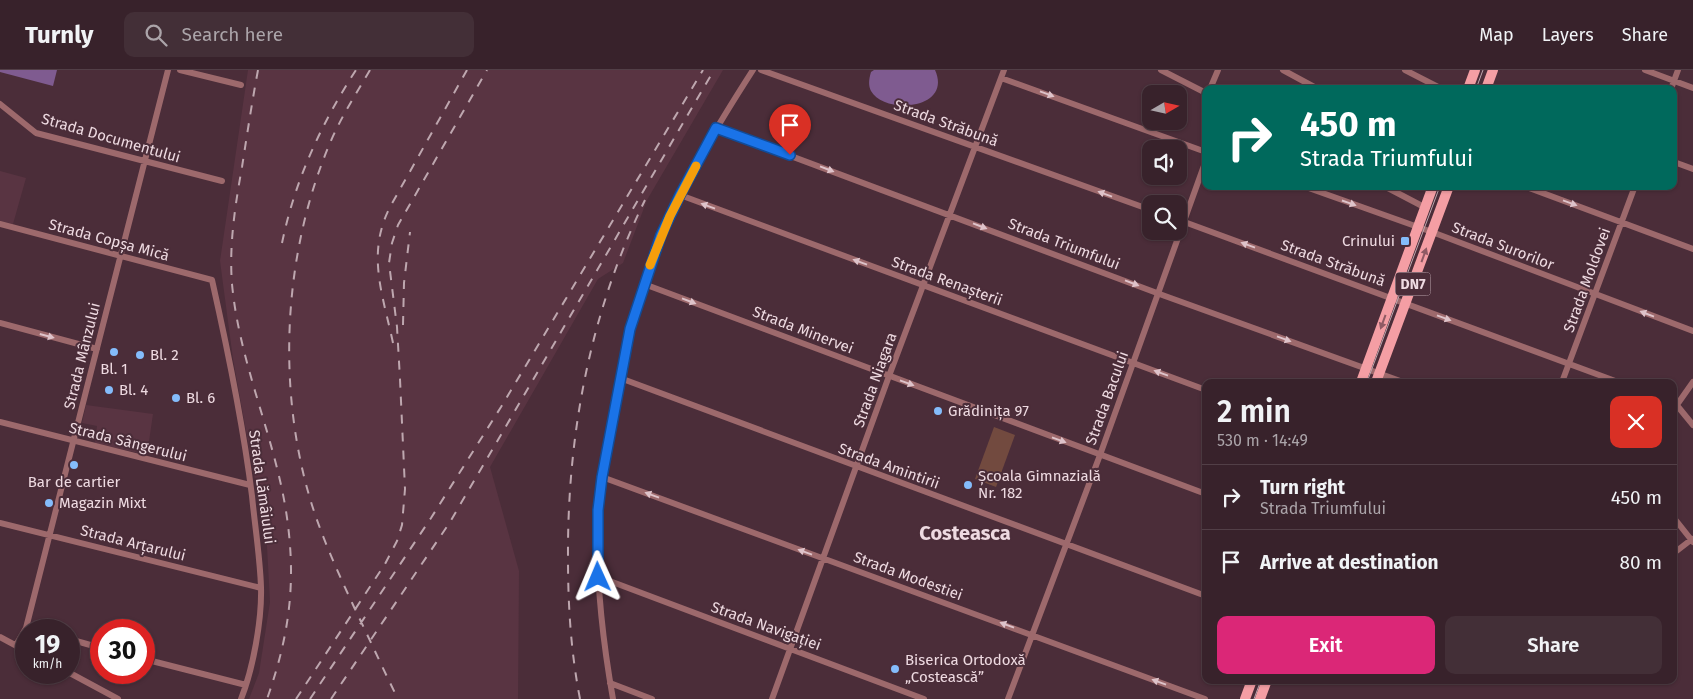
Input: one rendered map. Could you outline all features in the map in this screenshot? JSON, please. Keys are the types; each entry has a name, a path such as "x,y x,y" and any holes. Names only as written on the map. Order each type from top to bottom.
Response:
{"main road":[{"path":"1469,85 1475,70"},
{"path":"1487,85 1493,70"},
{"name":"DN7","path":"1378,378 1419,227 1432,190"},
{"name":"DN7","path":"1362,379 1432,232 1448,190"},
{"path":"1245,699 1251,684"},
{"path":"1260,699 1265,684"}],"street":[{"name":"Strada Mânzului","path":"28,619 119,256 168,70"},
{"path":"180,70 241,85"},
{"path":"613,699 605,648 598,577 598,510 602,477 630,329 661,235 716,128 753,70"},
{"name":"Strada Străbună","path":"761,70 1142,207"},
{"name":"Strada Niagara","path":"772,699 889,376 1004,70"},
{"path":"1161,70 1202,91"},
{"path":"1212,85 1218,70"},
{"path":"1283,70 1311,85"},
{"path":"1405,70 1434,85"},
{"path":"1645,70 1693,88"},
{"path":"1672,85 1678,70"},
{"path":"1001,78 1202,151"},
{"name":"Strada Documentului","path":"0,104 36,132 222,181"},
{"name":"Strada Triumfului","path":"716,128 1366,369 1378,378"},
{"path":"1677,163 1693,170"},
{"name":"Strada Bacului","path":"1187,206 1202,170"},
{"name":"Strada Surorilor","path":"1314,190 1419,227 1693,331"},
{"path":"1392,190 1426,208"},
{"path":"1535,190 1693,250"},
{"name":"Strada Moldovei","path":"1563,379 1633,190"},
{"name":"Strada Renașterii","path":"680,195 1202,389"},
{"name":"Strada Străbună","path":"1187,223 1610,379"},
{"name":"Strada Copșa Mică","path":"0,224 212,280"},
{"name":"Strada Bacului","path":"1008,699 1100,455 1175,240"},
{"name":"Strada Lămâiului","path":"212,280 231,367 250,485 261,588 257,626 246,685 241,699"},
{"name":"Strada Minervei","path":"644,284 1202,493"},
{"path":"0,323 97,349"},
{"name":"Strada Amintirii","path":"620,378 1202,595"},
{"path":"1677,402 1693,382"},
{"path":"1677,407 1693,425"},
{"name":"Strada Sângerului","path":"0,422 250,485"},
{"name":"Strada Modestiei","path":"602,477 1205,699"},
{"path":"1677,522 1692,540 1677,551"},
{"name":"Strada Arțarului","path":"0,523 261,588"},
{"name":"Strada Navigației","path":"598,577 924,699"},
{"path":"0,637 15,644"},
{"path":"155,662 246,685"},
{"path":"80,678 118,699"},
{"path":"610,683 652,699"}],"shaded area":[{"path":"0,70 57,70 53,86 0,72"},
{"path":"248,70 723,70 647,200 623,263 598,279 490,467 519,571 518,699 249,699 259,673 270,602 267,546 233,359 220,261"},
{"path":"874,70 935,70 938,83 934,94 926,101 902,105 889,103 878,99 871,91 869,80 871,72"},
{"path":"0,171 26,178 13,224 0,221"},
{"path":"86,405 153,414 147,455 95,443 97,426 82,423"},
{"path":"994,427 1015,435 996,487 975,479"}],"tram line":[{"path":"1477,85 1483,70"},
{"path":"1368,379 1439,190"},
{"path":"1254,699 1260,684"}],"railway":[{"path":"258,70 235,211 231,269 241,340 279,477 289,531 291,556 290,603 282,650 267,699"},
{"path":"282,243 294,197 311,153 343,90 356,70"},
{"path":"370,70 334,133 315,184 303,226 295,269 290,314 289,358 298,446 311,503 341,578 398,699"},
{"path":"393,343 379,275 379,241 383,224 390,207 467,70"},
{"path":"296,699 385,564 397,541 402,525 405,489 397,327 389,263 392,243 398,225 487,70"},
{"path":"310,699 431,518 501,407 703,70"},
{"path":"331,699 450,522 714,70"},
{"path":"580,699 572,647 568,577 569,513 577,421 596,330 626,242 645,200"},
{"path":"403,325 404,283 410,232"}],"slow traffic":[{"path":"650,265 661,235 696,166"}],"place":[{"name":"Crinului","path":"1405,241"},
{"name":"Bl. 1","path":"114,352"},
{"name":"Bl. 2","path":"140,355"},
{"name":"Bl. 4","path":"109,390"},
{"name":"Bl. 6","path":"176,398"},
{"name":"Grădinița 97","path":"938,411"},
{"name":"Bar de cartier","path":"74,465"},
{"name":"Școala Gimnazială Nr. 182","path":"968,485"},
{"name":"Magazin Mixt","path":"49,503"},
{"name":"Biserica Ortodoxă „Costească”","path":"895,669"}],"district":[{"name":"Costeasca","path":"965,533"}],"route":[{"path":"598,577 598,510 620,378 636,306 661,235 716,128 790,155"}]}
